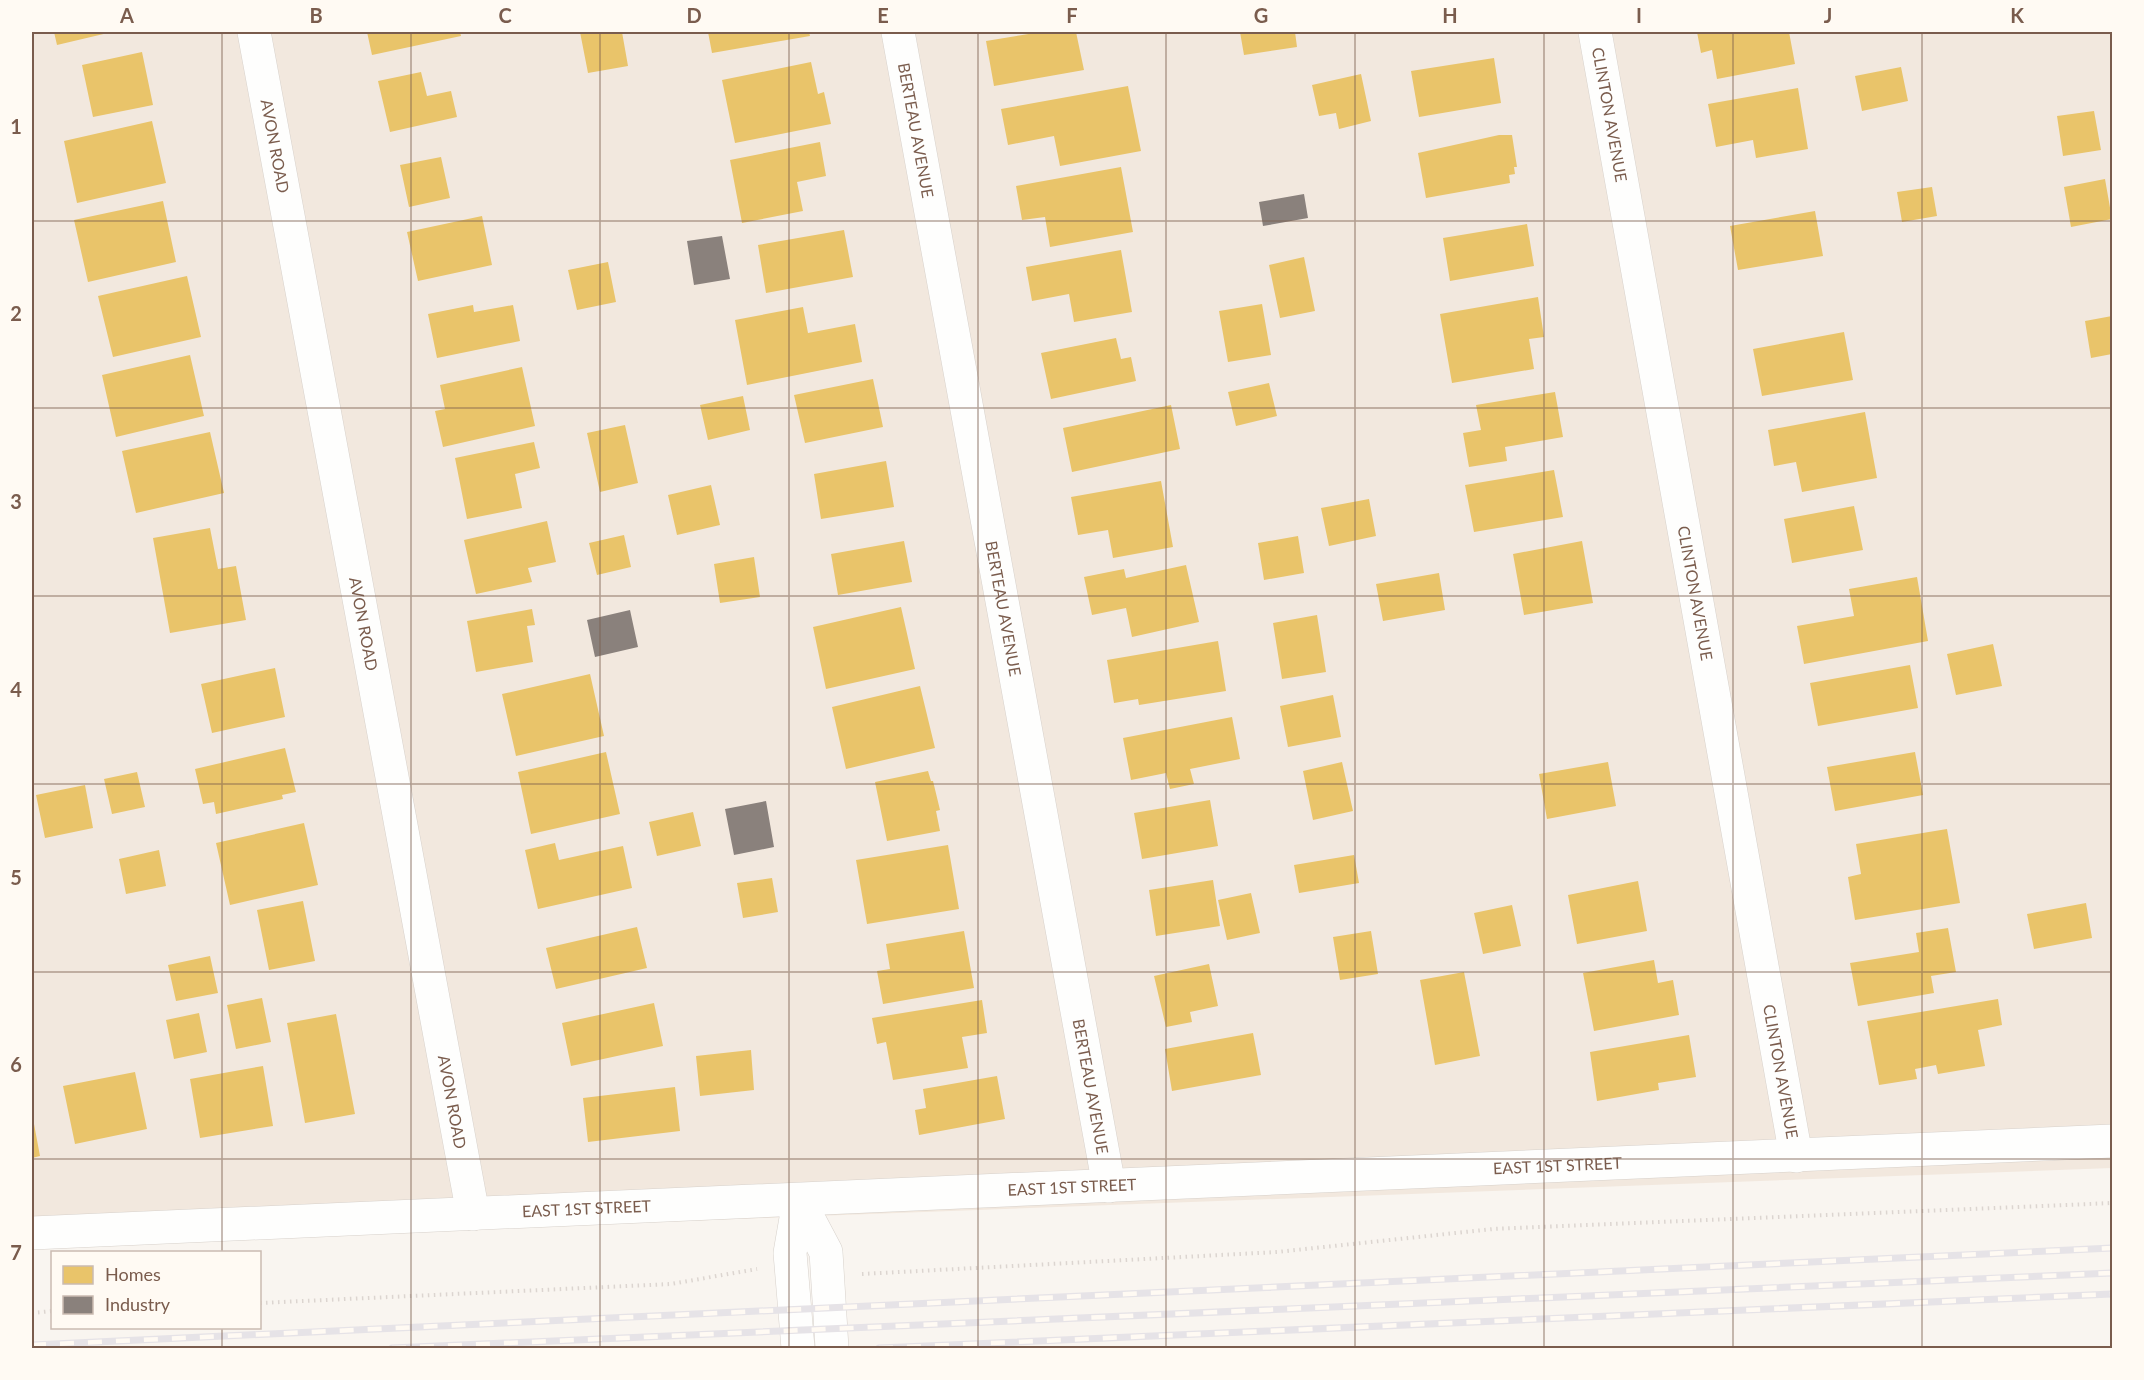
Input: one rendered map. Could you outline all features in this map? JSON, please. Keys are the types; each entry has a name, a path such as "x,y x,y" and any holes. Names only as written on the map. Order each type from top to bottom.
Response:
{"street":[{"name":"AVON ROAD","path":"254,32 473,1214"},
{"name":"BERTEAU AVENUE","path":"898,32 1108,1186"},
{"name":"CLINTON AVENUE","path":"1594,32 1796,1156"},
{"name":"EAST 1ST STREET","path":"32,1233 799,1201 2112,1141"},
{"path":"798,1348 790,1253 799,1201"},
{"path":"799,1201 826,1252 829,1271 827,1309 832,1348"}],"path":[{"path":"829,1271 862,1274 1265,1253 1493,1229 2112,1203"},
{"path":"261,1303 671,1284 791,1266"},
{"path":"32,1313 51,1311"}],"shaded area":[{"path":"32,32 2112,32 2112,1168 32,1245"}],"building: Homes":[{"path":"54,32 112,32 57,45"},
{"path":"367,32 460,32 461,36 372,55"},
{"path":"580,32 622,32 628,66 588,73"},
{"path":"708,32 809,32 810,36 712,53"},
{"path":"1041,32 1076,32 1084,70 994,86 986,41"},
{"path":"1240,32 1295,32 1297,47 1244,55"},
{"path":"1697,32 1789,32 1795,64 1717,79 1712,50 1701,53"},
{"path":"142,52 153,105 93,117 82,65"},
{"path":"1494,58 1501,103 1419,117 1411,71"},
{"path":"811,62 818,94 824,92 831,124 735,143 722,80"},
{"path":"1901,67 1908,101 1862,111 1855,76"},
{"path":"421,72 427,96 451,91 457,117 390,132 378,81"},
{"path":"1361,74 1371,121 1339,129 1336,113 1319,116 1312,85"},
{"path":"1128,86 1141,151 1060,166 1054,136 1008,145 1001,109"},
{"path":"1798,88 1808,149 1756,158 1753,140 1716,147 1708,104"},
{"path":"2094,111 2101,150 2063,156 2057,116"},
{"path":"152,121 166,183 77,203 64,141"},
{"path":"1499,135 1512,135 1517,167 1514,167 1515,174 1509,175 1510,183 1426,198 1418,153"},
{"path":"820,142 826,176 797,182 803,211 742,223 730,160"},
{"path":"441,157 450,198 409,207 400,165"},
{"path":"1121,167 1133,232 1050,247 1045,217 1022,220 1016,186"},
{"path":"2105,179 2112,219 2071,227 2064,187"},
{"path":"1932,187 1937,216 1902,222 1897,192"},
{"path":"163,201 176,262 88,282 74,220"},
{"path":"1815,211 1823,256 1738,270 1730,226"},
{"path":"482,216 492,265 418,281 407,232"},
{"path":"1527,224 1534,266 1450,281 1443,238"},
{"path":"844,230 853,277 766,293 758,245"},
{"path":"1121,250 1132,312 1074,322 1069,294 1032,301 1026,267"},
{"path":"1304,257 1315,311 1280,318 1269,265"},
{"path":"608,262 616,302 577,310 568,270"},
{"path":"187,276 201,337 113,357 98,296"},
{"path":"1538,297 1544,337 1529,339 1534,369 1452,383 1440,314"},
{"path":"1262,304 1271,355 1228,362 1219,311"},
{"path":"473,305 474,312 513,305 520,341 437,358 428,314"},
{"path":"803,307 808,333 855,324 862,362 747,385 735,320"},
{"path":"2112,316 2112,354 2091,358 2085,321"},
{"path":"1844,332 1853,380 1762,396 1753,349"},
{"path":"1116,338 1121,359 1131,357 1136,381 1051,399 1041,353"},
{"path":"190,355 204,416 116,437 102,375"},
{"path":"522,367 535,426 443,447 435,411 445,409 440,385"},
{"path":"873,379 883,427 805,443 794,395"},
{"path":"1269,383 1277,416 1236,426 1228,392"},
{"path":"1555,392 1563,437 1505,447 1507,461 1469,467 1463,433 1481,430 1476,405"},
{"path":"743,396 750,430 708,440 700,405"},
{"path":"1171,405 1180,449 1072,472 1063,428"},
{"path":"1865,412 1877,478 1802,492 1796,462 1774,466 1768,430"},
{"path":"625,425 638,483 600,492 587,433"},
{"path":"210,432 224,493 136,513 122,451"},
{"path":"534,442 540,468 515,474 522,508 467,519 455,458"},
{"path":"886,461 894,507 821,519 814,474"},
{"path":"1554,470 1563,517 1474,532 1465,485"},
{"path":"1161,481 1173,547 1113,558 1108,530 1078,535 1071,497"},
{"path":"711,485 720,525 677,535 668,495"},
{"path":"1369,499 1376,536 1329,546 1321,508"},
{"path":"1854,506 1863,550 1792,563 1784,519"},
{"path":"547,521 556,562 528,568 532,582 476,594 464,540"},
{"path":"210,528 218,569 236,566 246,620 170,633 153,538"},
{"path":"624,535 631,567 597,575 589,543"},
{"path":"1298,536 1304,573 1264,580 1258,543"},
{"path":"904,541 912,582 838,595 831,554"},
{"path":"1582,541 1593,603 1524,615 1513,554"},
{"path":"754,557 760,597 720,603 714,564"},
{"path":"1186,565 1199,622 1132,637 1126,608 1092,615 1084,577 1124,569 1126,578"},
{"path":"1439,573 1445,610 1383,621 1376,584"},
{"path":"1917,577 1928,641 1804,664 1797,626 1854,616 1849,589"},
{"path":"901,607 915,669 826,689 813,627"},
{"path":"532,609 535,625 527,626 533,662 476,672 467,621"},
{"path":"1317,615 1326,672 1282,679 1273,623"},
{"path":"1218,641 1226,691 1139,705 1138,699 1114,703 1107,660"},
{"path":"1993,644 2002,686 1956,695 1947,654"},
{"path":"1910,665 1918,708 1818,726 1810,683"},
{"path":"275,668 285,717 212,733 201,684"},
{"path":"590,674 604,736 516,756 502,694"},
{"path":"920,686 935,748 846,769 832,707"},
{"path":"1333,695 1341,737 1288,747 1280,706"},
{"path":"1232,717 1240,759 1190,769 1194,784 1170,789 1166,773 1131,780 1123,738"},
{"path":"285,748 296,792 282,795 283,799 216,814 214,802 203,804 195,769"},
{"path":"606,752 620,814 531,834 518,772"},
{"path":"1915,752 1923,795 1835,811 1827,767"},
{"path":"1342,762 1353,811 1313,820 1303,771"},
{"path":"1608,762 1616,806 1547,819 1539,774"},
{"path":"928,771 933,781 940,810 936,811 940,831 887,841 875,782"},
{"path":"137,772 145,807 112,814 104,779"},
{"path":"85,785 93,828 45,838 36,795"},
{"path":"1210,800 1218,846 1142,859 1134,813"},
{"path":"693,812 701,846 657,856 649,822"},
{"path":"304,823 318,885 230,905 216,843"},
{"path":"1947,829 1960,903 1855,920 1848,877 1861,874 1856,844"},
{"path":"555,843 559,860 623,846 632,888 538,909 525,850"},
{"path":"948,845 959,909 867,924 856,860"},
{"path":"159,850 166,886 126,894 119,859"},
{"path":"1354,855 1359,883 1299,893 1294,865"},
{"path":"772,878 778,912 743,918 737,883"},
{"path":"1213,880 1220,926 1156,936 1149,890"},
{"path":"1638,881 1647,931 1577,944 1568,895"},
{"path":"1251,893 1260,933 1227,940 1218,900"},
{"path":"303,901 315,961 269,970 257,910"},
{"path":"2086,903 2092,938 2034,949 2027,914"},
{"path":"1512,905 1521,946 1483,954 1474,913"},
{"path":"637,927 647,968 556,989 546,948"},
{"path":"1948,928 1956,972 1931,976 1934,993 1858,1006 1850,963 1919,952 1916,933"},
{"path":"964,931 974,988 883,1004 877,971 890,969 886,944"},
{"path":"1371,931 1378,974 1340,980 1333,937"},
{"path":"210,956 218,993 176,1001 168,965"},
{"path":"1654,960 1658,983 1673,980 1679,1015 1594,1031 1583,973"},
{"path":"1209,964 1218,1006 1190,1012 1192,1022 1166,1027 1154,976"},
{"path":"1464,972 1480,1056 1435,1065 1420,980"},
{"path":"262,998 271,1042 236,1049 227,1005"},
{"path":"1998,999 2002,1025 1978,1030 1985,1066 1938,1074 1936,1065 1915,1069 1917,1079 1879,1085 1867,1021"},
{"path":"982,1000 987,1033 962,1037 968,1068 893,1080 886,1042 877,1044 872,1018"},
{"path":"654,1003 663,1046 571,1066 562,1023"},
{"path":"199,1013 207,1052 174,1059 166,1020"},
{"path":"336,1014 355,1114 305,1123 287,1023"},
{"path":"1253,1033 1261,1075 1172,1091 1165,1049"},
{"path":"1689,1035 1696,1077 1658,1083 1659,1090 1597,1101 1590,1052"},
{"path":"751,1050 754,1090 700,1096 696,1056"},
{"path":"263,1066 273,1126 200,1138 190,1079"},
{"path":"135,1072 147,1129 75,1144 63,1086"},
{"path":"997,1076 1005,1119 919,1135 915,1110 926,1108 923,1089"},
{"path":"675,1087 680,1131 588,1142 583,1098"},
{"path":"32,1124 34,1124 40,1156 32,1158"}],"building: Industry":[{"path":"1304,194 1308,218 1263,226 1259,202"},
{"path":"722,236 730,279 694,285 687,241"},
{"path":"630,610 638,647 595,657 587,620"},
{"path":"766,801 774,847 734,855 725,809"}],"railway":[{"path":"32,1345 2112,1248"},
{"path":"392,1348 2112,1273"},
{"path":"879,1348 2112,1294"}]}
